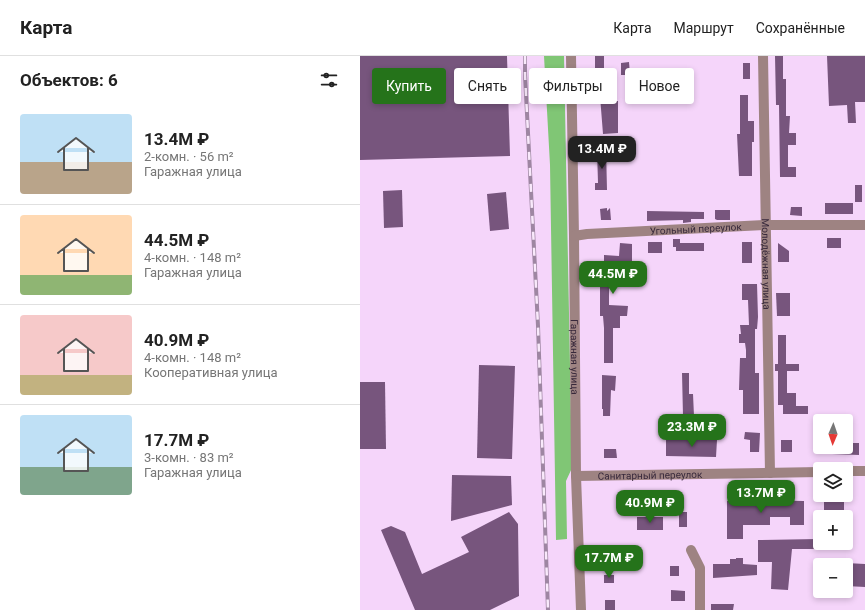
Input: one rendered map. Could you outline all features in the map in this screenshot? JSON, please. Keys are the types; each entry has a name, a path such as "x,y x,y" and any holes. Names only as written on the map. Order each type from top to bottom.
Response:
{"street":[{"name":"Гаражная улица","path":"571,56 576,476 581,610"},
{"name":"Молодёжная улица","path":"763,56 770,473"},
{"name":"Угольный переулок","path":"574,236 587,234 765,225 865,225"},
{"path":"853,471 865,471"},
{"name":"Санитарный переулок","path":"576,476 813,472"},
{"path":"691,550 700,568 700,610"}],"green space":[{"path":"544,56 564,56 564,68 545,68"},
{"path":"547,104 565,104 572,468 566,481 567,539 556,540 550,165"}],"building":[{"path":"360,56 507,56 507,68 454,68 454,104 508,104 510,156 360,160"},
{"path":"595,56 604,56 604,68 595,68"},
{"path":"775,56 783,56 783,79 786,79 786,116 790,116 789,133 796,133 796,145 788,145 788,167 796,167 796,177 780,177 779,105 776,105"},
{"path":"827,56 865,56 865,102 855,102 856,123 848,123 847,105 829,106"},
{"path":"629,62 629,68 625,68 625,75 621,75 621,63"},
{"path":"743,63 750,63 750,79 743,79"},
{"path":"740,95 748,95 748,121 754,121 754,142 752,142 752,176 739,176 737,134 740,134"},
{"path":"618,101 618,133 603,134 601,104 617,104"},
{"path":"606,148 607,190 595,190 595,183 598,183 597,149"},
{"path":"855,185 862,185 862,202 855,202"},
{"path":"402,190 403,227 384,228 383,191"},
{"path":"506,192 509,229 490,231 487,194"},
{"path":"825,203 853,203 853,214 825,214"},
{"path":"791,207 802,207 802,216 790,215"},
{"path":"607,208 607,211 610,208 611,220 601,220 600,209"},
{"path":"715,210 730,210 730,220 715,219"},
{"path":"647,211 704,212 704,219 691,219 691,222 683,223 683,220 647,221"},
{"path":"827,238 841,238 841,248 827,248"},
{"path":"673,239 680,239 680,243 704,243 704,251 676,251 676,247 673,247"},
{"path":"648,242 662,242 662,253 648,253"},
{"path":"742,242 752,242 752,263 742,263"},
{"path":"620,243 632,244 632,264 628,264 628,280 609,280 609,305 628,306 627,316 620,316 620,328 613,328 613,363 604,363 604,328 603,316 600,316 600,280 598,280 598,271 604,271 604,255 619,256"},
{"path":"778,243 789,251 789,262 778,262"},
{"path":"742,284 757,284 758,317 757,329 755,329 755,373 759,373 759,414 743,414 743,390 739,390 740,358 746,358 745,343 739,343 739,334 741,334 740,325 749,325 748,300 742,300"},
{"path":"776,293 790,293 790,316 777,316"},
{"path":"778,335 786,335 786,364 799,364 799,371 787,371 787,393 796,393 796,406 808,406 808,414 783,414 783,405 778,405 778,371 775,371 775,364 778,364"},
{"path":"479,365 515,366 512,459 477,458"},
{"path":"682,373 689,373 689,394 693,394 694,416 683,416"},
{"path":"602,375 616,376 615,391 611,390 610,416 603,416"},
{"path":"360,382 385,382 386,449 360,449"},
{"path":"745,432 760,433 759,452 750,452 750,440 744,439"},
{"path":"690,438 717,440 716,457 666,456 666,440 690,440"},
{"path":"781,440 792,440 792,452 781,452"},
{"path":"853,443 859,443 859,455 832,454 853,454"},
{"path":"604,449 616,449 617,458 604,458"},
{"path":"452,475 511,476 512,505 451,521"},
{"path":"727,501 804,501 804,525 790,525 790,517 770,517 770,525 743,525 743,539 727,539"},
{"path":"824,502 844,502 844,510 824,510"},
{"path":"509,512 518,524 519,596 490,610 415,610 381,530 391,526 405,532 422,574 469,552 461,537"},
{"path":"679,512 687,512 687,527 679,527"},
{"path":"637,517 663,517 663,530 637,530"},
{"path":"813,539 813,549 792,549 788,590 771,589 772,562 758,562 758,540"},
{"path":"743,558 743,564 757,565 757,575 713,578 713,564 730,564 730,559"},
{"path":"853,563 865,564 865,587 853,586"},
{"path":"670,566 679,566 679,576 670,576"},
{"path":"604,575 614,575 614,583 604,583"},
{"path":"671,590 685,591 685,601 671,601"},
{"path":"605,600 615,600 615,610 605,610"},
{"path":"711,604 734,604 733,610 711,610"}],"railway":[{"path":"525,56 538,326 548,610"}]}
